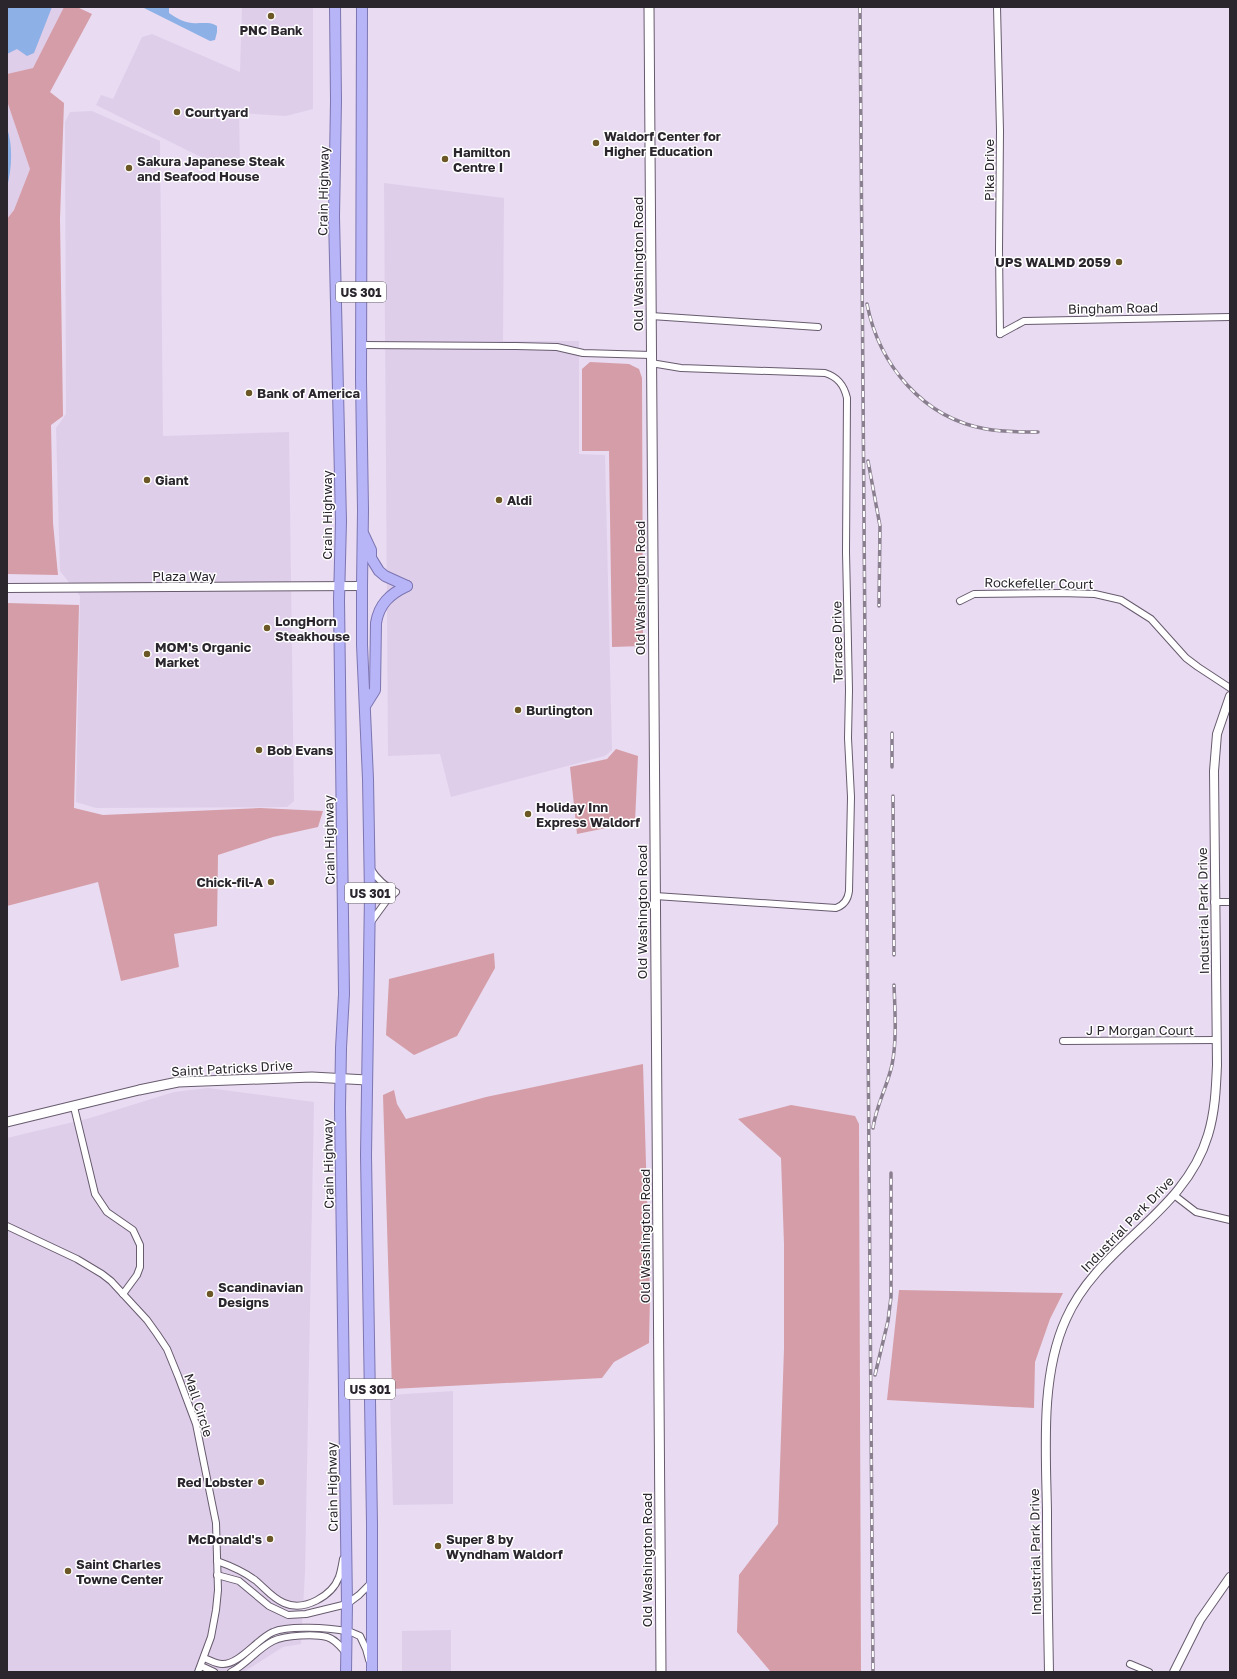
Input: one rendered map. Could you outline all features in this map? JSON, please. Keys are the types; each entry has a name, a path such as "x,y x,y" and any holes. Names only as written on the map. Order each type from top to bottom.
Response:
{"highway":[{"name":"Crain Highway","path":"335,7 336,134 334,217 341,521 339,586 344,994 340,1080 347,1604 346,1672"},
{"name":"US 301","path":"362,7 362,644 370,867 366,1155 372,1672"},
{"path":"362,533 371,550 371,558 379,571 385,576 407,586 396,591 386,599 377,614 375,690 365,706"}],"main road":[{"name":"Old Washington Road","path":"649,7 661,1672"},
{"name":"Saint Patricks Drive","path":"7,1122 178,1082 312,1077 340,1080 367,1080"}],"street":[{"name":"Pika Drive","path":"997,7 1000,131 1000,334"},
{"path":"651,316 818,327"},
{"name":"Bingham Road","path":"1000,334 1024,321 1230,317"},
{"path":"361,345 557,347 583,353 651,359"},
{"name":"Terrace Drive","path":"651,359 681,368 824,374 835,377 844,389 847,398 846,552 849,690 848,738 851,797 849,890 848,898 841,906 836,908 655,896"},
{"name":"Plaza Way","path":"7,588 362,586"},
{"name":"Rockefeller Court","path":"960,601 974,594 1061,592 1095,594 1121,600 1151,619 1192,663 1230,688"},
{"name":"Industrial Park Drive","path":"1049,1672 1046,1464 1047,1391 1052,1360 1066,1317 1090,1277 1115,1251 1150,1220 1174,1195 1192,1171 1208,1136 1215,1102 1215,748 1222,717 1230,696"},
{"path":"370,867 378,879 387,888 396,892 387,900 370,923"},
{"path":"1214,902 1230,902"},
{"name":"J P Morgan Court","path":"1063,1041 1216,1040"},
{"path":"74,1106 95,1194 107,1212 133,1230 140,1245 140,1267 137,1275 123,1294"},
{"path":"1174,1195 1196,1212 1230,1220"},
{"name":"Mall Circle","path":"7,1226 77,1259 111,1281 147,1320 166,1350 196,1424 216,1523 217,1597 214,1624 204,1658 199,1669"},
{"path":"217,1561 237,1568 274,1598 285,1604 305,1605 325,1596 334,1586 339,1577 346,1549"},
{"path":"217,1575 239,1581 251,1593 269,1606 288,1614 306,1614 347,1604 359,1596 372,1582"},
{"path":"1174,1672 1200,1620 1230,1577"},
{"path":"204,1658 220,1664 227,1664 236,1660 268,1635 284,1629 300,1628 347,1631 360,1636 366,1650 372,1672"},
{"path":"231,1672 241,1667 263,1647 274,1641 290,1636 327,1637 338,1644 346,1653"},
{"path":"1130,1664 1149,1672"},
{"path":"199,1669 214,1672"}],"shaded area":[{"path":"7,7 64,7 33,68 7,74"},
{"path":"64,7 77,7 92,14 50,92 64,103 60,219 63,416 51,425 53,523 58,575 7,574 7,219 14,210 30,169 7,101 7,74 33,68"},
{"path":"242,7 313,7 313,109 286,116 239,113 240,163 217,165 96,105 101,95 113,99 142,37 152,34 240,72"},
{"path":"7,101 30,169 14,210 7,219"},
{"path":"92,111 160,141 163,436 289,432 294,801 287,807 96,808 76,802 80,596 60,571 56,428 66,414 65,122 70,112"},
{"path":"384,183 504,198 503,341 579,341 579,454 605,455 612,750 605,756 451,797 440,754 388,756"},
{"path":"590,362 629,364 639,369 642,378 643,646 612,647 609,451 582,451 582,369"},
{"path":"7,603 79,605 74,808 103,815 260,808 323,811 318,827 273,837 218,855 217,926 174,934 179,967 121,981 98,882 7,906"},
{"path":"616,749 638,756 635,822 577,834 570,767 607,759"},
{"path":"494,953 495,968 457,1036 414,1055 386,1035 389,979"},
{"path":"643,1064 650,1296 649,1343 614,1362 602,1378 392,1389 383,1095 394,1090 397,1104 406,1119 486,1097"},
{"path":"208,1088 314,1102 305,1572 301,1644 283,1647 244,1672 7,1672 7,1138 90,1118 174,1092"},
{"path":"791,1105 855,1116 859,1124 861,1672 771,1672 737,1632 739,1575 778,1524 784,1349 784,1244 781,1158 738,1119"},
{"path":"899,1290 1063,1293 1050,1319 1035,1362 1034,1408 887,1400"},
{"path":"453,1391 453,1504 393,1505 390,1395"},
{"path":"451,1630 451,1672 402,1672 402,1631"}],"water":[{"path":"7,7 52,7 34,53 27,56 17,49 7,54"},
{"path":"142,7 169,7 169,13 183,21 214,24 217,26 215,40 210,41"},
{"path":"7,128 11,157 7,187"}],"railway":[{"path":"860,7 873,1672"},
{"path":"867,304 873,326 882,348 893,367 907,385 924,401 963,423 992,430 1038,432"},
{"path":"868,461 880,526 879,606"},
{"path":"892,733 892,767"},
{"path":"893,796 894,955"},
{"path":"873,1128 874,1120 890,1073 894,1055 894,985"},
{"path":"875,1375 888,1321 891,1297 891,1173"}],"place":[{"name":"PNC Bank","path":"271,16"},
{"name":"Courtyard","path":"177,112"},
{"name":"Waldorf Center for Higher Education","path":"596,143"},
{"name":"Hamilton Centre I","path":"445,159"},
{"name":"Sakura Japanese Steak and Seafood House","path":"129,168"},
{"name":"UPS WALMD 2059","path":"1119,262"},
{"name":"Bank of America","path":"249,393"},
{"name":"Giant","path":"147,480"},
{"name":"Aldi","path":"499,500"},
{"name":"LongHorn Steakhouse","path":"267,628"},
{"name":"MOM's Organic Market","path":"147,654"},
{"name":"Burlington","path":"518,710"},
{"name":"Bob Evans","path":"259,750"},
{"name":"Holiday Inn Express Waldorf","path":"528,814"},
{"name":"Chick-fil-A","path":"271,882"},
{"name":"Scandinavian Designs","path":"210,1294"},
{"name":"Red Lobster","path":"261,1482"},
{"name":"McDonald's","path":"270,1539"},
{"name":"Super 8 by Wyndham Waldorf","path":"438,1546"},
{"name":"Saint Charles Towne Center","path":"68,1571"}]}
